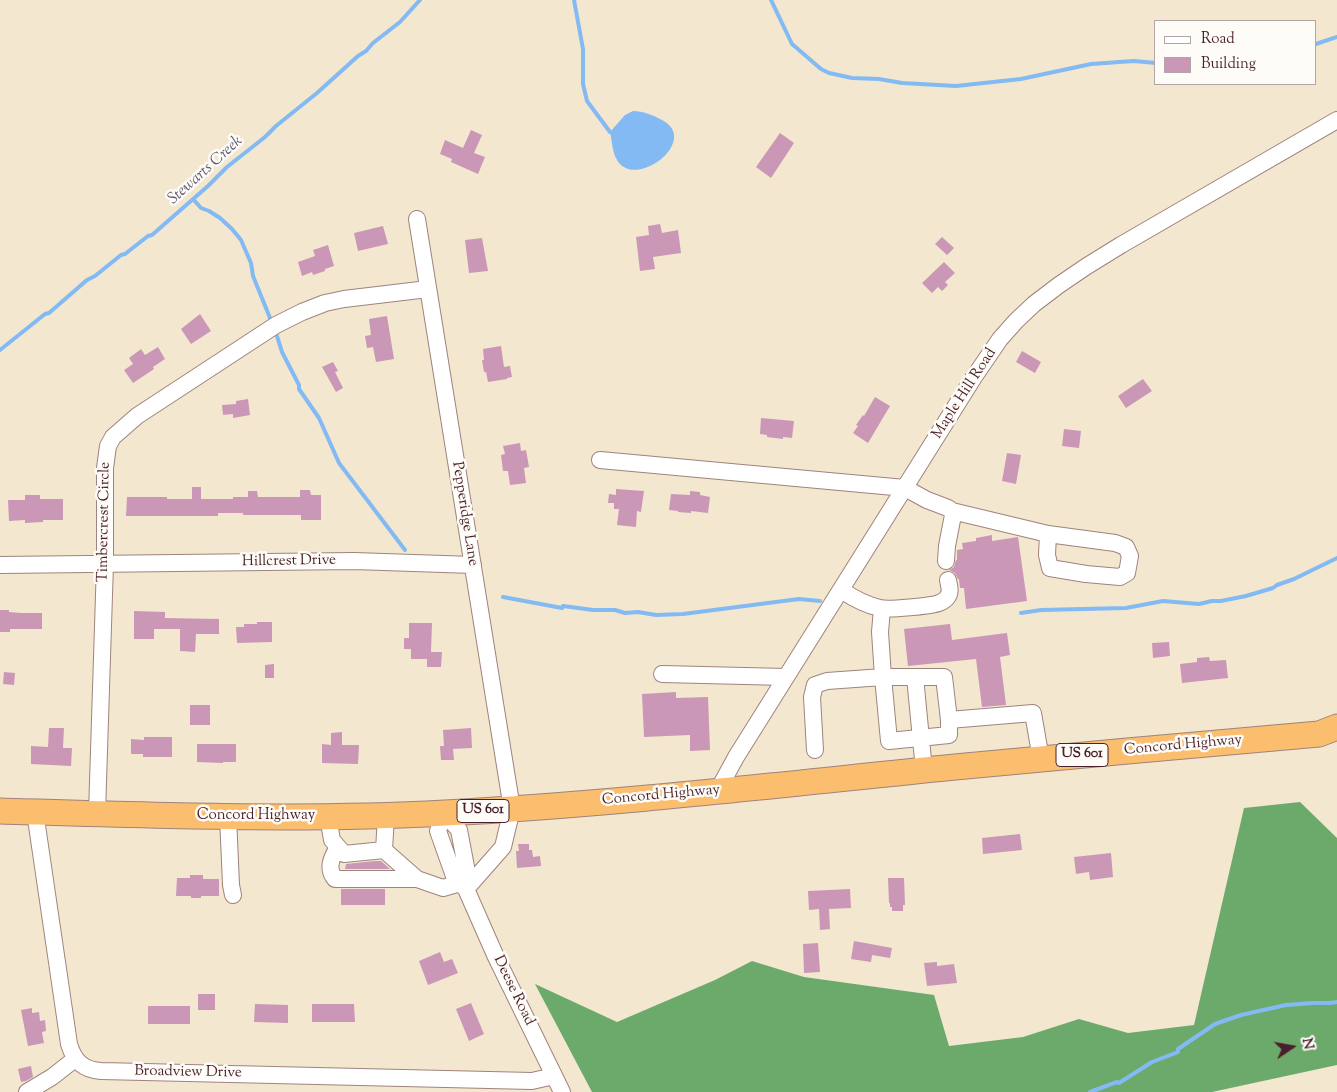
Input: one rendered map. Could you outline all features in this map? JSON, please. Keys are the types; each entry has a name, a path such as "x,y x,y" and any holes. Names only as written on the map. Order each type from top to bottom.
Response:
{"highway":[{"name":"Concord Highway","path":"0,811 328,817 444,814 717,792 924,770 1331,734"}],"street":[{"name":"Maple Hill Road","path":"717,792 736,757 987,358 1011,327 1034,304 1094,262 1337,120"},
{"name":"Pepperidge Lane","path":"417,219 512,809"},
{"name":"Timbercrest Circle","path":"97,814 105,564 105,468 108,446 113,437 137,416 276,325 302,312 325,303 344,299 428,289"},
{"path":"600,460 905,488 952,511 1048,534 1115,543 1126,547 1130,556 1127,573 1120,577 1050,568 1047,555 1048,534"},
{"path":"946,561 952,511"},
{"name":"Hillcrest Drive","path":"0,564 354,561 472,565"},
{"path":"841,590 858,601 882,609 939,603 948,597 950,592 948,580"},
{"path":"815,750 812,697 815,685 828,681 883,677 944,677 949,734 889,741 883,677 880,632 882,609"},
{"path":"662,674 786,677"},
{"path":"915,677 924,770"},
{"path":"949,720 1033,714 1041,759"},
{"path":"338,847 331,858 330,870 335,879 417,879 442,888 463,886 503,847 512,809"},
{"path":"27,1092 52,1077 75,1059 69,1044 35,812"},
{"name":"Deese Road","path":"444,814 438,831 454,876 463,886 562,1092"},
{"path":"228,816 233,895"},
{"path":"384,850 386,816"},
{"path":"328,817 332,840 344,854 384,850 417,879"},
{"name":"Broadview Drive","path":"75,1059 80,1065 101,1072 532,1081 554,1076"}],"green space":[{"path":"1300,802 1337,838 1337,1065 1212,1092 592,1092 535,984 617,1022 715,980 752,961 804,977 934,995 949,1046 1023,1037 1079,1019 1128,1033 1194,1025 1244,808"}],"water":[{"path":"633,111 648,114 662,120 672,129 674,140 669,150 660,160 648,167 636,170 624,167 616,158 610,132 625,115"}],"building":[{"path":"471,130 482,135 474,153 485,157 478,174 451,162 452,159 440,154 445,140 463,148"},
{"path":"780,133 794,143 771,178 756,167"},
{"path":"660,224 662,233 678,230 681,253 653,257 655,269 640,271 636,237 649,235 648,226"},
{"path":"383,226 388,244 358,251 354,233"},
{"path":"942,237 954,248 947,255 935,244"},
{"path":"482,238 488,271 469,273 465,240"},
{"path":"328,245 334,266 313,275 312,272 302,276 298,262 315,256 313,250"},
{"path":"944,262 955,273 945,282 948,285 942,291 938,287 932,293 922,283"},
{"path":"200,314 211,331 191,344 181,329"},
{"path":"387,316 394,359 376,362 373,347 367,348 365,336 371,335 369,319"},
{"path":"501,346 504,367 510,366 512,377 488,382 482,360 484,360 483,349"},
{"path":"158,347 165,359 133,383 124,370 133,364 129,358 141,349 145,355"},
{"path":"1022,351 1041,362 1035,373 1016,362"},
{"path":"333,362 338,371 335,372 343,388 336,392 322,367"},
{"path":"1143,379 1152,391 1126,408 1118,396"},
{"path":"875,397 890,406 868,443 853,433 858,426 856,425 864,416"},
{"path":"248,399 250,415 233,418 233,414 223,415 222,405 236,404 236,401"},
{"path":"761,418 794,421 792,438 767,437 767,435 760,434"},
{"path":"1064,429 1081,431 1079,448 1062,446"},
{"path":"520,443 521,451 526,450 529,467 524,468 526,483 510,485 508,471 503,471 501,455 505,454 503,446"},
{"path":"1007,453 1021,455 1016,484 1002,481"},
{"path":"192,487 201,487 201,499 248,497 248,491 257,491 258,497 300,497 300,490 310,490 311,495 321,495 321,520 301,520 301,515 243,515 243,513 218,513 218,516 126,516 127,497 192,499"},
{"path":"616,489 644,491 641,512 637,511 636,527 617,525 619,509 614,509 614,503 608,503 609,494 616,495"},
{"path":"690,491 700,492 700,495 710,497 708,513 669,510 671,494 690,495"},
{"path":"25,495 40,495 40,499 63,499 63,520 43,520 43,522 25,523 25,520 9,521 8,500 25,500"},
{"path":"992,535 992,541 1018,537 1027,601 966,609 964,588 960,588 959,579 955,573 949,570 954,567 957,560 957,550 963,549 962,543 976,541 976,538"},
{"path":"0,610 42,613 42,629 10,629 10,632 0,632"},
{"path":"134,611 165,612 165,618 219,619 219,634 196,634 195,652 180,651 180,629 154,629 154,639 134,639"},
{"path":"257,622 272,622 272,642 237,643 236,627 244,627 244,624 257,624"},
{"path":"409,623 432,623 431,652 442,652 441,667 427,667 427,659 411,659 411,649 404,649 404,638 409,638"},
{"path":"950,624 952,640 1007,633 1010,655 1000,657 1006,705 982,707 976,659 908,666 904,629"},
{"path":"1169,642 1170,656 1153,658 1152,643"},
{"path":"1209,657 1210,661 1226,660 1228,678 1182,683 1180,664 1197,662 1197,658"},
{"path":"274,664 274,678 265,678 265,665"},
{"path":"4,672 15,673 14,685 3,684"},
{"path":"676,692 676,698 708,697 710,750 690,751 690,735 644,737 642,694"},
{"path":"190,705 210,705 210,725 190,725"},
{"path":"49,728 64,728 63,748 72,748 71,766 31,764 31,746 48,747"},
{"path":"471,728 472,748 453,749 454,760 441,760 440,746 444,746 443,730"},
{"path":"342,732 342,745 359,745 358,764 322,763 322,744 331,745 331,733"},
{"path":"144,737 172,737 172,757 143,757 143,754 131,754 131,739 144,740"},
{"path":"197,744 236,744 236,762 197,762"},
{"path":"1020,834 1022,850 983,854 982,838"},
{"path":"518,844 529,844 529,850 532,850 533,857 540,856 541,866 517,868 516,851 519,851"},
{"path":"1111,853 1113,877 1090,880 1089,872 1076,874 1074,857"},
{"path":"381,861 390,869 345,869 346,864"},
{"path":"190,875 203,875 203,879 219,879 219,896 191,898 191,896 176,896 177,878 190,878"},
{"path":"888,878 904,878 905,905 903,905 903,911 892,911 892,907 890,907"},
{"path":"341,889 385,889 385,905 341,905"},
{"path":"850,889 851,908 829,909 830,929 820,930 819,909 809,910 808,891"},
{"path":"854,941 892,948 890,958 872,955 871,962 851,959"},
{"path":"818,943 820,972 804,973 803,944"},
{"path":"440,952 444,962 452,959 458,973 428,985 419,961"},
{"path":"937,962 937,966 954,964 957,983 927,986 924,963"},
{"path":"198,994 215,994 215,1010 198,1010"},
{"path":"471,1003 484,1034 469,1041 456,1009"},
{"path":"255,1004 288,1005 288,1023 254,1022"},
{"path":"312,1004 354,1004 355,1022 312,1022"},
{"path":"148,1006 190,1006 190,1024 148,1024"},
{"path":"32,1008 32,1013 39,1012 40,1021 45,1020 46,1031 42,1032 44,1043 28,1046 21,1010"},
{"path":"31,1066 33,1077 21,1082 18,1069"}],"waterway":[{"name":"Stewarts Creek","path":"0,350 45,314 49,313 87,280 152,235 227,167 400,22 420,0"},
{"path":"574,0 583,49 583,84 587,101 610,132"},
{"path":"771,0 792,44 821,69 829,73 852,78 956,86 1021,79 1091,64 1134,61 1154,63"},
{"path":"1317,44 1337,37"},
{"path":"193,199 201,208 220,218 241,240 270,318"},
{"path":"277,336 282,352 299,385 299,389 319,418 339,463 405,550"},
{"path":"1021,613 1041,610 1126,608 1163,601 1199,604 1221,601 1273,588 1337,558"},
{"path":"503,597 562,608 563,606 656,615 683,614 799,599 820,601"},
{"path":"1090,1092 1117,1082 1119,1083 1152,1062 1178,1052 1178,1049 1215,1024 1241,1015 1286,1005 1337,1002"}]}
